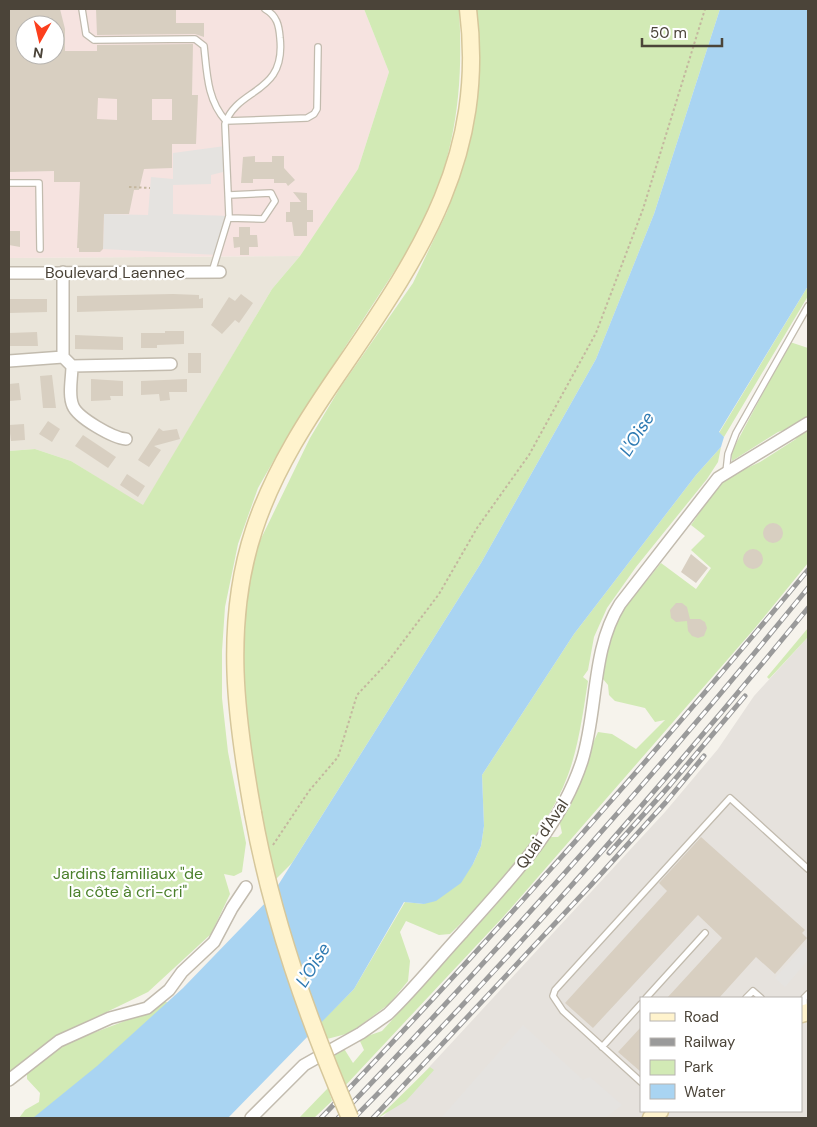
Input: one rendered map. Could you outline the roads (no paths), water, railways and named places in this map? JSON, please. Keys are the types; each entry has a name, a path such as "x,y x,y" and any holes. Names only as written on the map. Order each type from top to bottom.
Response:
{"main road":[{"path":"350,1118 316,1036 292,968 266,877 239,732 234,673 236,621 246,555 266,498 290,451 322,396 400,282 422,243 445,195 459,153 468,108 471,57 468,9"}],"street":[{"name":"Boulevard Laennec","path":"9,272 216,272"},
{"path":"63,272 63,357 72,366 72,397 76,410 112,436 126,438"},
{"path":"9,361 63,357"},
{"path":"72,366 171,364"},
{"name":"Quai d'Aval","path":"251,1118 304,1066 361,1033 388,1014 535,850 562,808 582,761 590,730 602,649 609,623 639,578 710,487 724,473 808,423"},
{"path":"9,1080 59,1041 110,1018 147,1008 169,990 182,972 207,951 246,887"}],"lane":[{"path":"82,9 86,34 94,40 195,39 204,46 209,88 218,111 226,120 307,118 314,114 317,109 318,47"},
{"path":"216,272 229,218 224,130 226,120 231,113 267,82 278,65 281,48 278,25 274,16 265,9"},
{"path":"9,183 39,183 40,249"},
{"path":"229,195 271,193 275,201 263,218 229,218"},
{"path":"724,473 728,454 736,433 808,306"},
{"path":"640,1081 563,1011 553,996 555,990 730,798 808,869"},
{"path":"647,997 705,933"},
{"path":"747,997 753,991 760,997"},
{"path":"804,1013 804,998 808,994"},
{"path":"602,1047 640,1005"}],"water":[{"name":"L'Oise","path":"720,9 808,9 808,286 719,432 724,437 721,447 696,475 574,634 482,775 484,826 481,846 473,864 461,883 436,901 424,904 404,902 354,989 228,1118 33,1118 97,1066 183,988 270,898 481,563 596,359 654,214"}],"railway":[{"path":"321,1118 569,848 690,710 808,570"},
{"path":"338,1118 578,858 695,724 808,588"},
{"path":"354,1118 472,995 587,868 699,739 808,608"},
{"path":"609,853 670,785 745,696"},
{"path":"373,1118 591,885 666,802 704,756"}],"park label":[{"name":"Jardins familiaux \"de la côte à cri-cri\"","path":"128,882"}]}
